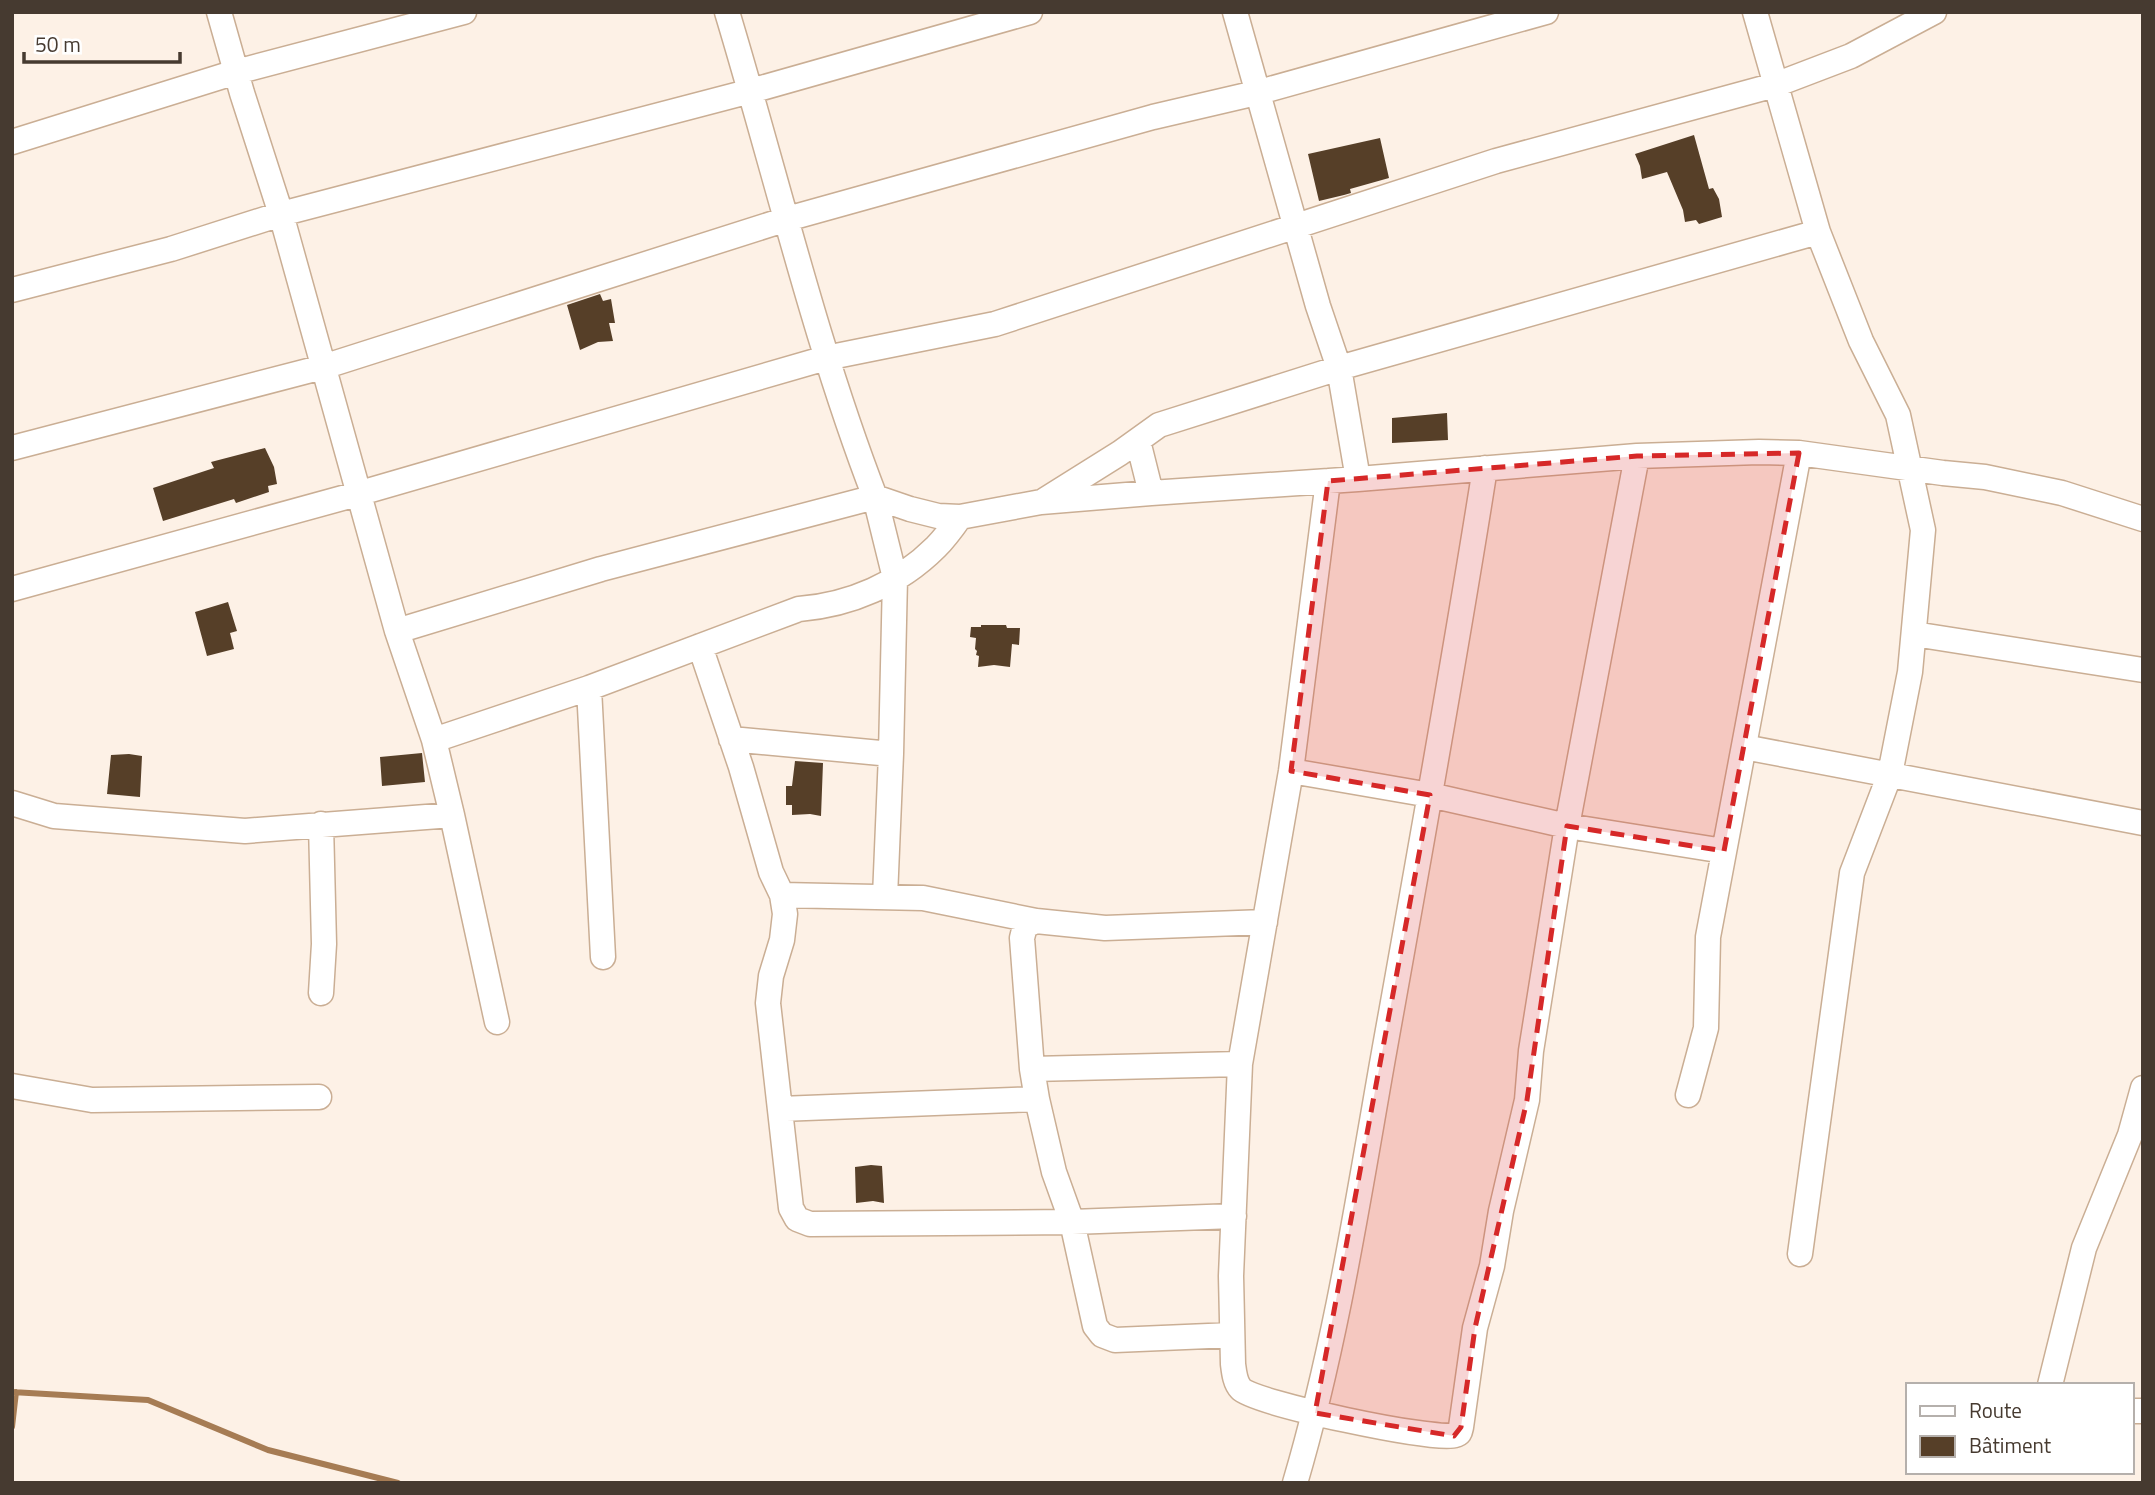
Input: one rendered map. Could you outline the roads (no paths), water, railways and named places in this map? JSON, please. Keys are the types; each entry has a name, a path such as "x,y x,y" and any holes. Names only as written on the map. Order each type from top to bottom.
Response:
{"street":[{"path":"219,12 281,214 397,631 434,740 496,1023"},
{"path":"12,142 236,72 464,12"},
{"path":"727,12 826,358 851,436 875,497 895,578 885,897"},
{"path":"12,290 171,249 281,214 751,91 1030,12"},
{"path":"1235,12 1318,306 1339,368 1358,479"},
{"path":"12,448 323,367 788,219 1153,117 1256,93 1546,12"},
{"path":"1755,12 1818,232 1861,341 1898,415 1923,530 1910,671 1890,774 1852,873 1800,1254"},
{"path":"12,589 357,494 826,358 995,324 1496,161 1775,85 1851,56 1934,12"},
{"path":"1041,502 1159,425 1339,368 1818,232"},
{"path":"1138,441 1151,493"},
{"path":"1688,1094 1706,1028 1708,937 1798,453"},
{"path":"397,631 601,569 875,497 938,516 960,517 1041,502 1151,493 1637,456 1798,453 1985,477 2062,493 2143,519"},
{"path":"1328,481 1291,771 1241,1064 1231,1276 1233,1364 1241,1389 1252,1397 1315,1413 1423,1434 1454,1436 1459,1433 1475,1328 1492,1266 1501,1211 1527,1100 1531,1051 1567,826 1637,456"},
{"path":"1295,1483 1315,1413 1346,1265 1485,468"},
{"path":"434,740 589,688 799,609 829,606 851,600 879,588 936,547 960,517"},
{"path":"1913,634 2143,670"},
{"path":"700,646 771,872 782,895 785,914 782,940 771,976 768,1003 791,1208 797,1219 810,1224 1072,1222 1234,1216"},
{"path":"589,688 603,957"},
{"path":"731,739 891,754"},
{"path":"1744,747 2143,823"},
{"path":"1291,771 1430,795 1567,826 1724,851"},
{"path":"12,803 54,816 245,831 452,815"},
{"path":"321,824 324,944 321,992"},
{"path":"782,895 923,898 1036,921 1105,928 1265,922"},
{"path":"1036,921 1025,926 1022,938 1032,1069 1054,1172 1072,1222 1095,1326 1102,1335 1115,1340 1232,1335"},
{"path":"1032,1069 1241,1064"},
{"path":"12,1086 92,1100 319,1097"},
{"path":"2050,1383 2084,1248 2130,1135 2143,1088"},
{"path":"780,1109 1037,1099"}],"waterway":[{"path":"12,1392 148,1400 268,1450 398,1483"},
{"path":"12,1427 16,1392"}]}
